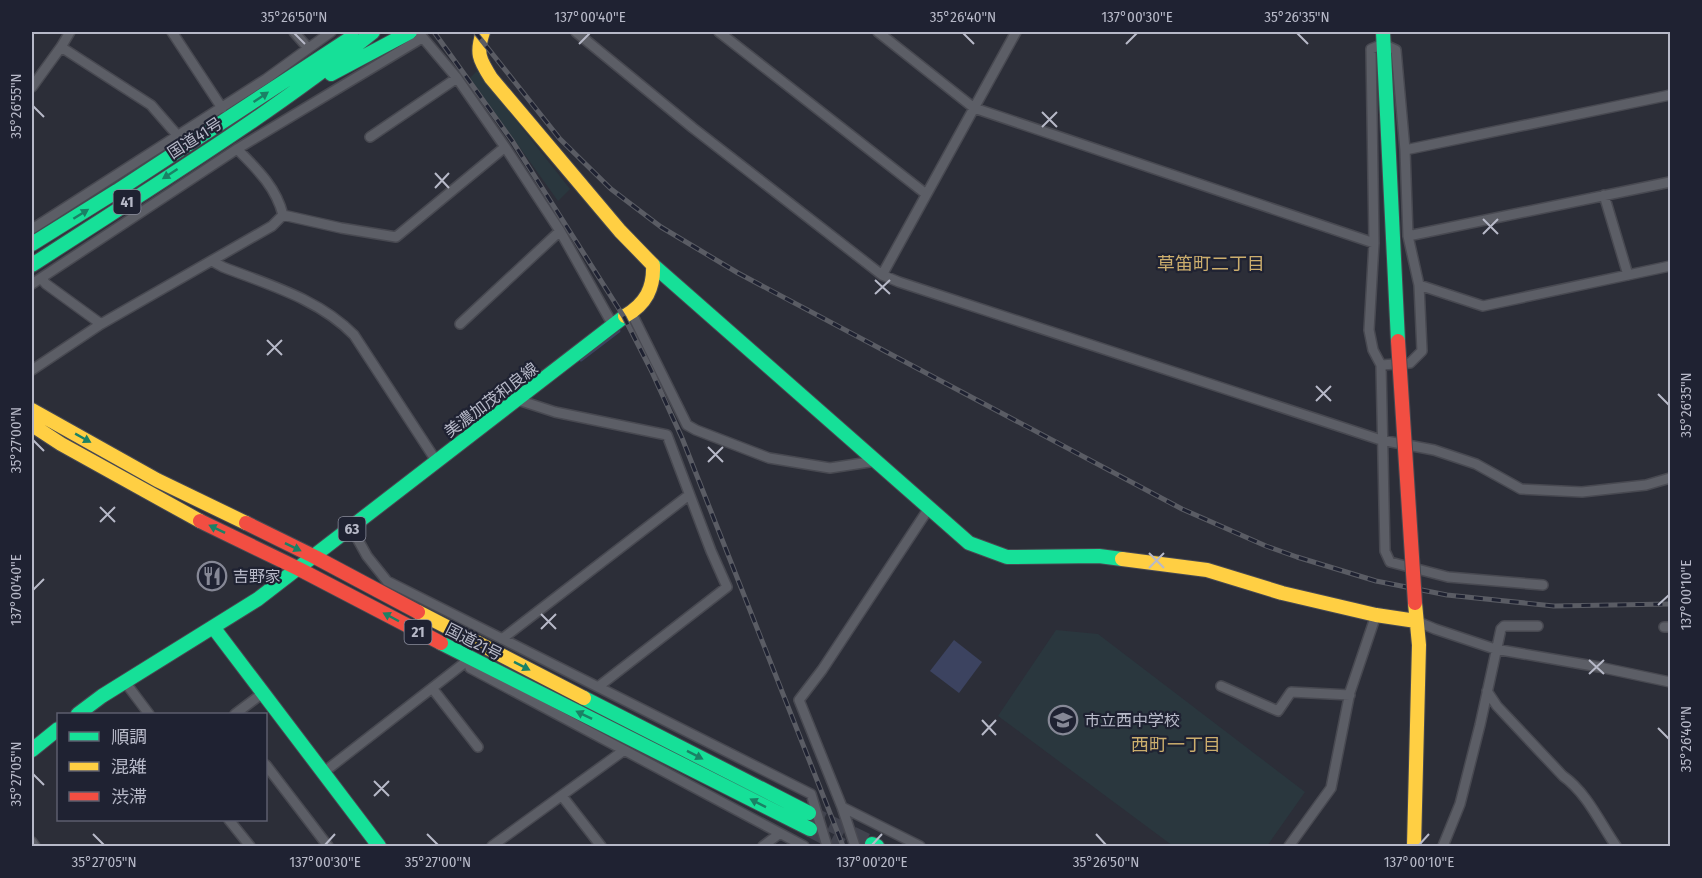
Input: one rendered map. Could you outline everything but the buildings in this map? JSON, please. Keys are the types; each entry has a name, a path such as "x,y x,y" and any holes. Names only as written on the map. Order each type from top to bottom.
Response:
{"main road":[{"path":"319,58 349,32"},
{"name":"国道41号","path":"32,244 360,32"},
{"name":"国道41号","path":"32,265 219,143 342,57 373,32"},
{"path":"483,32 478,48 481,62 491,78 620,231 653,265 969,543 1007,557 1099,556 1180,565 1207,570 1282,592 1376,615 1416,621"},
{"path":"303,84 417,34"},
{"path":"1383,36 1398,341 1419,645 1414,846"},
{"name":"美濃加茂和良線","path":"79,713 258,599 352,529 624,317 632,314 654,282 653,265"},
{"name":"国道21号","path":"32,410 157,480 315,557 480,645 809,813"},
{"name":"国道21号","path":"32,425 61,444 195,518 299,569 465,660 810,829"},
{"path":"213,627 379,846"},
{"path":"32,750 57,730"}],"street":[{"path":"32,87 70,32"},
{"path":"172,32 222,108"},
{"path":"294,32 308,48"},
{"path":"32,229 222,108 330,32"},
{"path":"576,32 701,135 882,274 911,286 1381,440 1434,450 1476,464 1521,489 1582,492 1646,485 1671,478"},
{"path":"719,32 926,194"},
{"path":"878,32 974,108 1374,243"},
{"path":"882,274 1016,32"},
{"path":"32,284 417,34 457,78 505,147 560,231 614,327"},
{"path":"1381,365 1410,363 1422,351 1419,285 1408,236 1405,150 1396,50 1383,36 1371,49 1374,243 1369,330 1372,350 1381,365 1385,551 1390,562 1448,577 1543,585"},
{"path":"61,47 151,105 178,136"},
{"path":"370,137 457,78"},
{"path":"1405,150 1671,95"},
{"path":"284,215 396,237 505,147"},
{"path":"237,149 263,175 280,200 284,215"},
{"path":"1408,236 1671,182"},
{"path":"1604,195 1628,275"},
{"path":"32,370 101,324 272,226 284,215"},
{"path":"460,324 560,231"},
{"path":"212,261 222,267 291,293 338,319 354,335 437,462"},
{"path":"1419,285 1483,306 1671,266"},
{"path":"41,278 45,284 101,324"},
{"path":"632,314 687,425 780,460 830,468 876,461"},
{"path":"518,400 555,412 667,435 726,589 598,687"},
{"path":"502,639 689,495"},
{"path":"855,846 842,807 799,700 822,670 929,508"},
{"path":"352,529 367,556 387,581 811,794 827,846"},
{"path":"1289,846 1331,788 1350,695 1376,615"},
{"path":"1416,621 1496,649 1671,682"},
{"path":"1443,846 1460,804 1501,630 1504,626 1538,626"},
{"path":"324,772 465,660 623,751 804,846"},
{"path":"125,682 148,713"},
{"path":"1221,686 1278,711 1291,692 1350,695"},
{"path":"432,688 478,747"},
{"path":"1487,691 1497,706 1572,783 1616,846"},
{"path":"236,713 263,693"},
{"path":"492,846 623,751"},
{"path":"267,766 328,846"},
{"path":"562,796 601,846"},
{"path":"842,807 920,846"},
{"path":"231,821 250,846"},
{"path":"763,846 779,834"},
{"path":"32,842 35,846"}],"shaded area":[{"path":"477,71 570,189 558,201 470,78"},
{"path":"1056,630 1098,634 1305,792 1267,846 1173,846 998,716"}],"water":[{"path":"954,640 982,662 959,693 930,671"}],"waterway":[{"path":"581,360 619,331"}],"tunnel":[{"path":"809,813 872,844"},
{"path":"810,829 842,846"}],"railway":[{"path":"434,32 513,142 624,317 651,370 682,438 843,846"},
{"path":"475,32 560,139 611,189 661,227 738,273 1182,509 1297,557 1376,581 1447,595 1554,606 1670,604"}],"traffic: fast":[{"path":"32,265 248,124 373,32"},
{"path":"331,74 410,32"},
{"path":"1383,32 1398,341"},
{"path":"32,244 352,37"},
{"path":"653,265 969,543 1007,557 1099,556 1122,559"},
{"path":"79,713 102,696 258,599 625,316"},
{"path":"213,627 379,846"},
{"path":"441,643 810,829"},
{"path":"584,698 809,813"},
{"path":"32,750 57,730"},
{"path":"872,844 877,846"}],"traffic: slow":[{"path":"483,32 479,51 491,78 620,231 653,265 652,281 647,295 625,316"},
{"path":"32,410 157,480 246,523"},
{"path":"32,425 61,444 200,521"},
{"path":"1122,559 1207,570 1282,593 1376,615 1416,621"},
{"path":"1414,846 1419,645 1415,603"},
{"path":"418,612 584,698"}],"traffic: jam":[{"path":"1398,341 1415,603"},
{"path":"200,521 299,569 441,643"},
{"path":"246,523 418,612"}],"place":[{"name":"吉野家","path":"212,576"},
{"name":"市立西中学校","path":"1063,720"}],"district":[{"name":"草笛町二丁目","path":"1211,264"},
{"name":"西町一丁目","path":"1176,745"}]}
